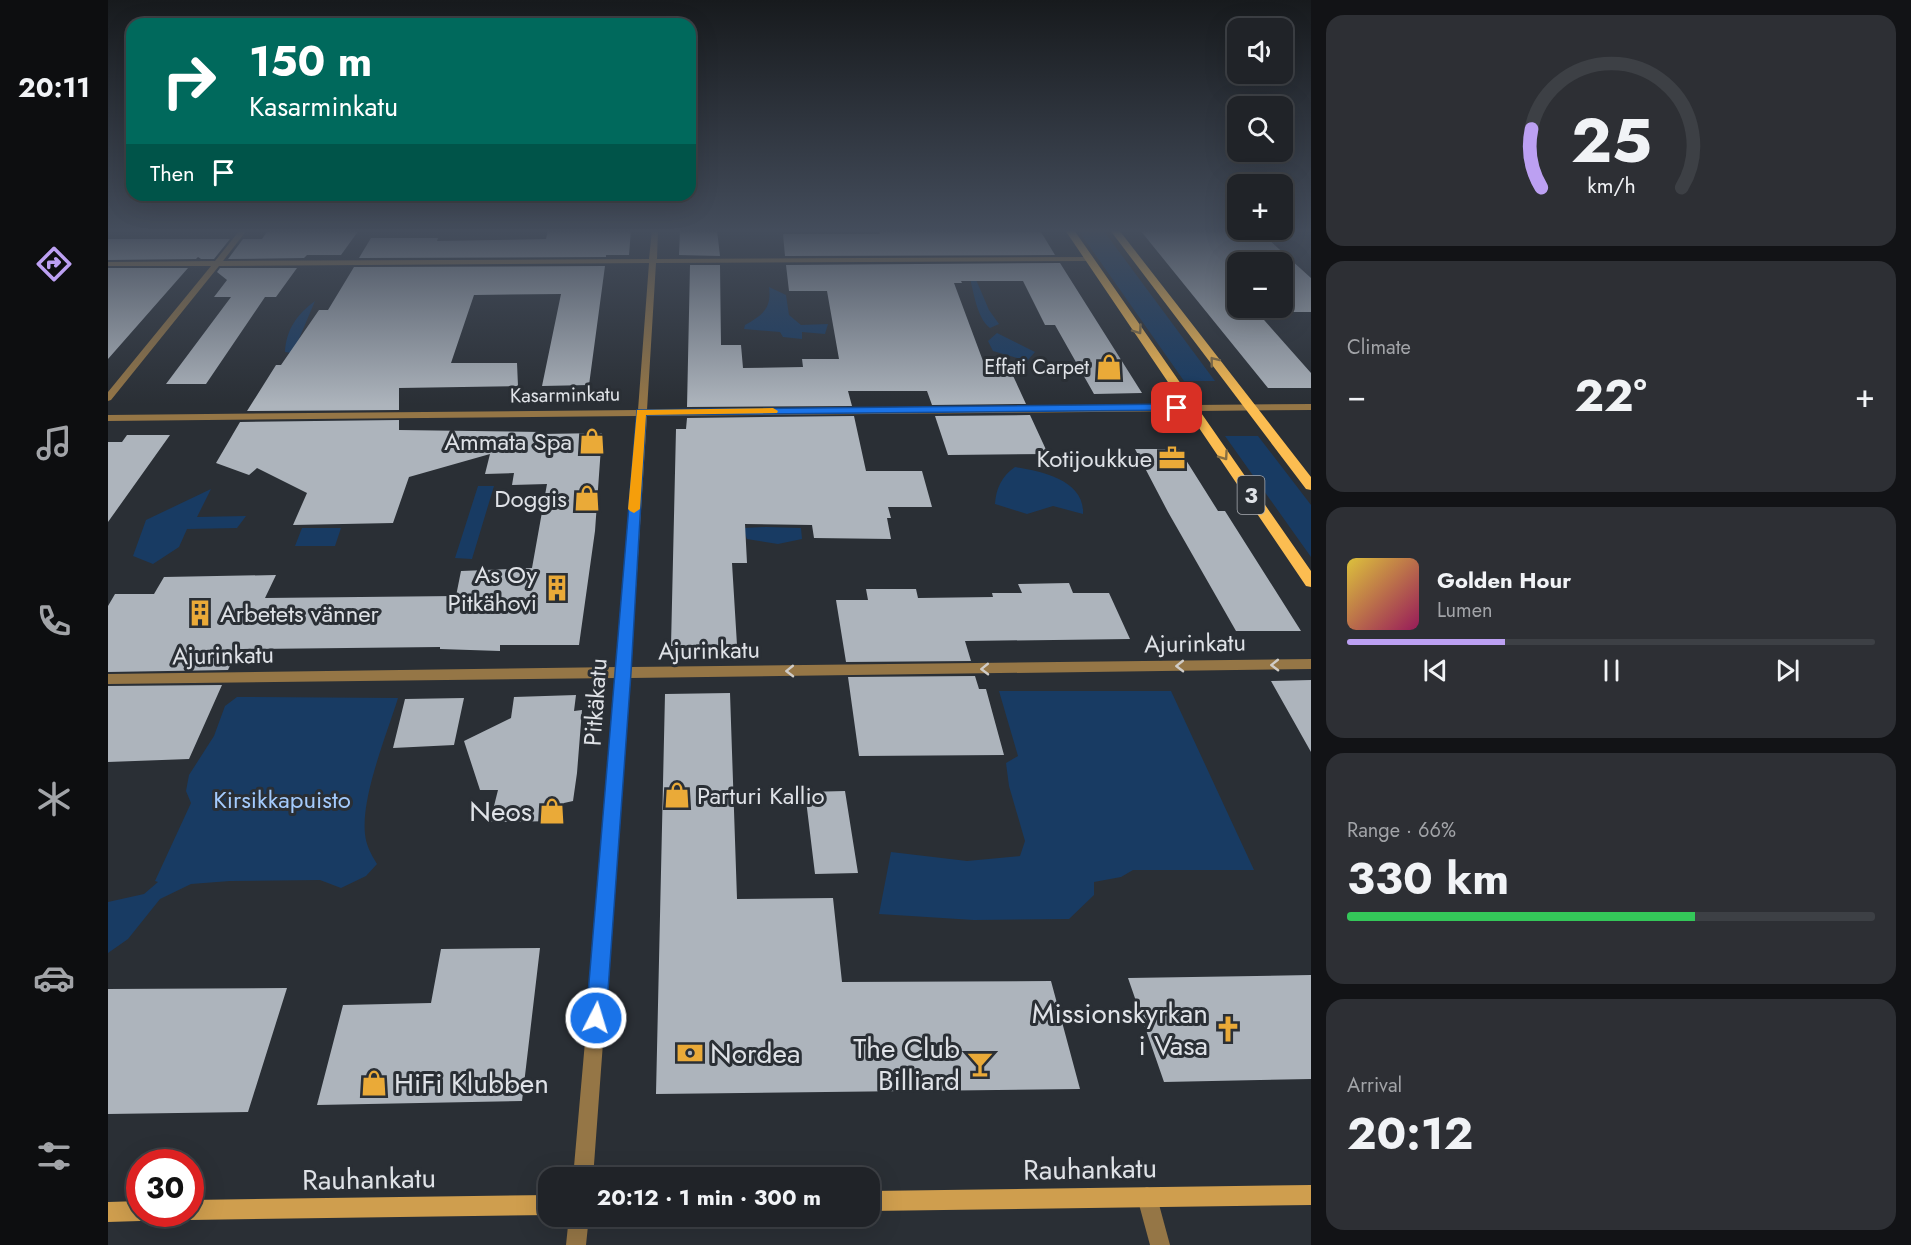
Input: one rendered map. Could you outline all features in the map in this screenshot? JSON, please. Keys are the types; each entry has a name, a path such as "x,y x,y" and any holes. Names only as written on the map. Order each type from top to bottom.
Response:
{"main road":[{"name":"3","path":"1109,288 1311,582"},
{"name":"3","path":"1159,288 1311,486"}],"street":[{"path":"108,398 198,288"},
{"name":"Pitkäkatu","path":"584,1167 624,673 650,288"},
{"name":"Kasarminkatu","path":"108,418 1311,407"},
{"name":"Ajurinkatu","path":"108,679 1311,664"},
{"name":"Rauhankatu","path":"880,1200 1311,1195"},
{"path":"1147,1197 1160,1245"},
{"name":"Rauhankatu","path":"204,1210 538,1206"},
{"path":"108,1212 126,1211"},
{"path":"576,1245 578,1227"}],"green space":[{"path":"769,288 786,295 789,315 801,325 828,324 825,334 802,332 802,339 783,337 780,332 744,329 745,325 761,314 767,306"},
{"path":"972,288 980,288 989,310 999,324 990,328 985,323"},
{"path":"1119,288 1146,288 1215,381 1184,381"},
{"path":"315,301 293,353 285,352 294,323"},
{"path":"997,333 1035,352 1027,361 993,351 988,341"},
{"path":"1225,436 1258,436 1311,505 1311,557"},
{"path":"1015,467 1037,471 1069,485 1082,502 1083,514 1053,506 1027,514 995,504 1001,483"},
{"path":"478,486 494,486 472,559 455,558"},
{"path":"211,489 197,517 246,516 237,528 187,529 179,547 153,564 133,556 146,520"},
{"path":"302,528 341,528 335,546 295,546"},
{"path":"743,528 801,528 802,539 778,544 747,539"},
{"path":"999,691 1171,691 1254,870 1133,870 1121,877 1094,882 1094,895 1069,919 974,920 879,914 891,852 967,861 1020,856 1025,841 1009,786 1006,763 1018,756"},
{"name":"Kirsikkapuisto","path":"237,697 398,698 376,765 367,802 366,838 377,864 366,876 341,888 320,880 191,884 160,899 128,939 108,953 108,902 144,894 158,882 155,881 191,803 186,791 189,775 214,736 225,706"}],"building":[{"path":"108,288 170,288 108,359"},
{"path":"221,288 282,288 276,297 265,297 206,384 166,384 231,297 214,297"},
{"path":"341,288 602,288 589,385 542,386 561,294 474,295 451,363 517,363 518,386 399,388 399,410 247,411 276,365 281,365 319,310 328,310"},
{"path":"690,288 720,288 721,345 741,345 743,368 803,367 802,359 839,359 827,291 789,291 789,288 956,288 983,361 997,361 999,367 1009,367 1026,404 932,405 927,391 848,391 852,406 687,407"},
{"path":"1027,288 1076,288 1142,393 1094,394 1055,325 1045,325"},
{"path":"1187,288 1227,288 1227,318 1262,318 1311,373 1311,388 1268,388"},
{"path":"1293,288 1311,288 1311,312 1293,312"},
{"path":"1030,415 1048,454 948,455 935,416"},
{"path":"854,416 866,471 922,471 932,507 888,507 891,518 887,518 891,539 814,538 812,525 745,524 747,563 732,563 737,645 671,646 676,429 686,429 687,418"},
{"path":"399,420 399,430 541,432 541,434 602,433 595,531 579,645 500,645 500,651 440,649 440,647 242,649 237,650 228,670 108,672 108,606 115,594 154,594 164,577 276,575 265,598 456,596 461,571 532,568 547,484 512,485 514,473 485,474 490,454 409,477 393,523 293,525 307,493 257,468 249,475 216,463 240,422"},
{"path":"127,435 170,435 108,522 108,442 122,442"},
{"path":"1135,449 1179,449 1218,511 1225,511 1301,631 1236,631"},
{"path":"1069,583 1073,593 1109,593 1130,639 965,641 971,661 846,662 836,600 868,600 866,589 916,589 918,598 993,597 992,593 1022,593 1018,584"},
{"path":"975,676 979,689 986,689 1004,755 859,756 848,677"},
{"path":"1311,680 1311,752 1271,681"},
{"path":"222,685 189,759 108,762 108,686"},
{"path":"730,693 737,899 833,898 842,982 1051,981 1080,1089 656,1094 665,694"},
{"path":"576,695 574,711 582,710 577,773 573,801 564,803 563,821 490,822 498,790 480,790 464,741 511,718 514,697"},
{"path":"464,698 454,745 393,748 405,699"},
{"path":"845,791 858,873 815,874 805,792"},
{"path":"540,948 522,1101 317,1105 343,1005 431,1003 441,949"},
{"name":"Missionskyrkan i Vasa","path":"1311,975 1311,1079 1164,1082 1128,978"},
{"path":"287,988 248,1112 108,1114 108,989"}],"slow traffic":[{"path":"634,509 641,412 773,411"}],"place":[{"name":"Effati Carpet","path":"1109,367"},
{"name":"Ammata Spa","path":"592,441"},
{"name":"Kotijoukkue","path":"1172,458"},
{"name":"Doggis","path":"587,498"},
{"name":"As Oy Pitkähovi","path":"557,588"},
{"name":"Arbetets vänner","path":"200,613"},
{"name":"Parturi Kallio","path":"677,795"},
{"name":"Neos","path":"552,811"},
{"name":"Missionskyrkan i Vasa","path":"1228,1029"},
{"name":"Nordea","path":"690,1053"},
{"name":"The Club Billiard","path":"980,1064"},
{"name":"HiFi Klubben","path":"374,1083"}],"route":[{"path":"596,1018 624,673 641,412 1177,408"}]}
